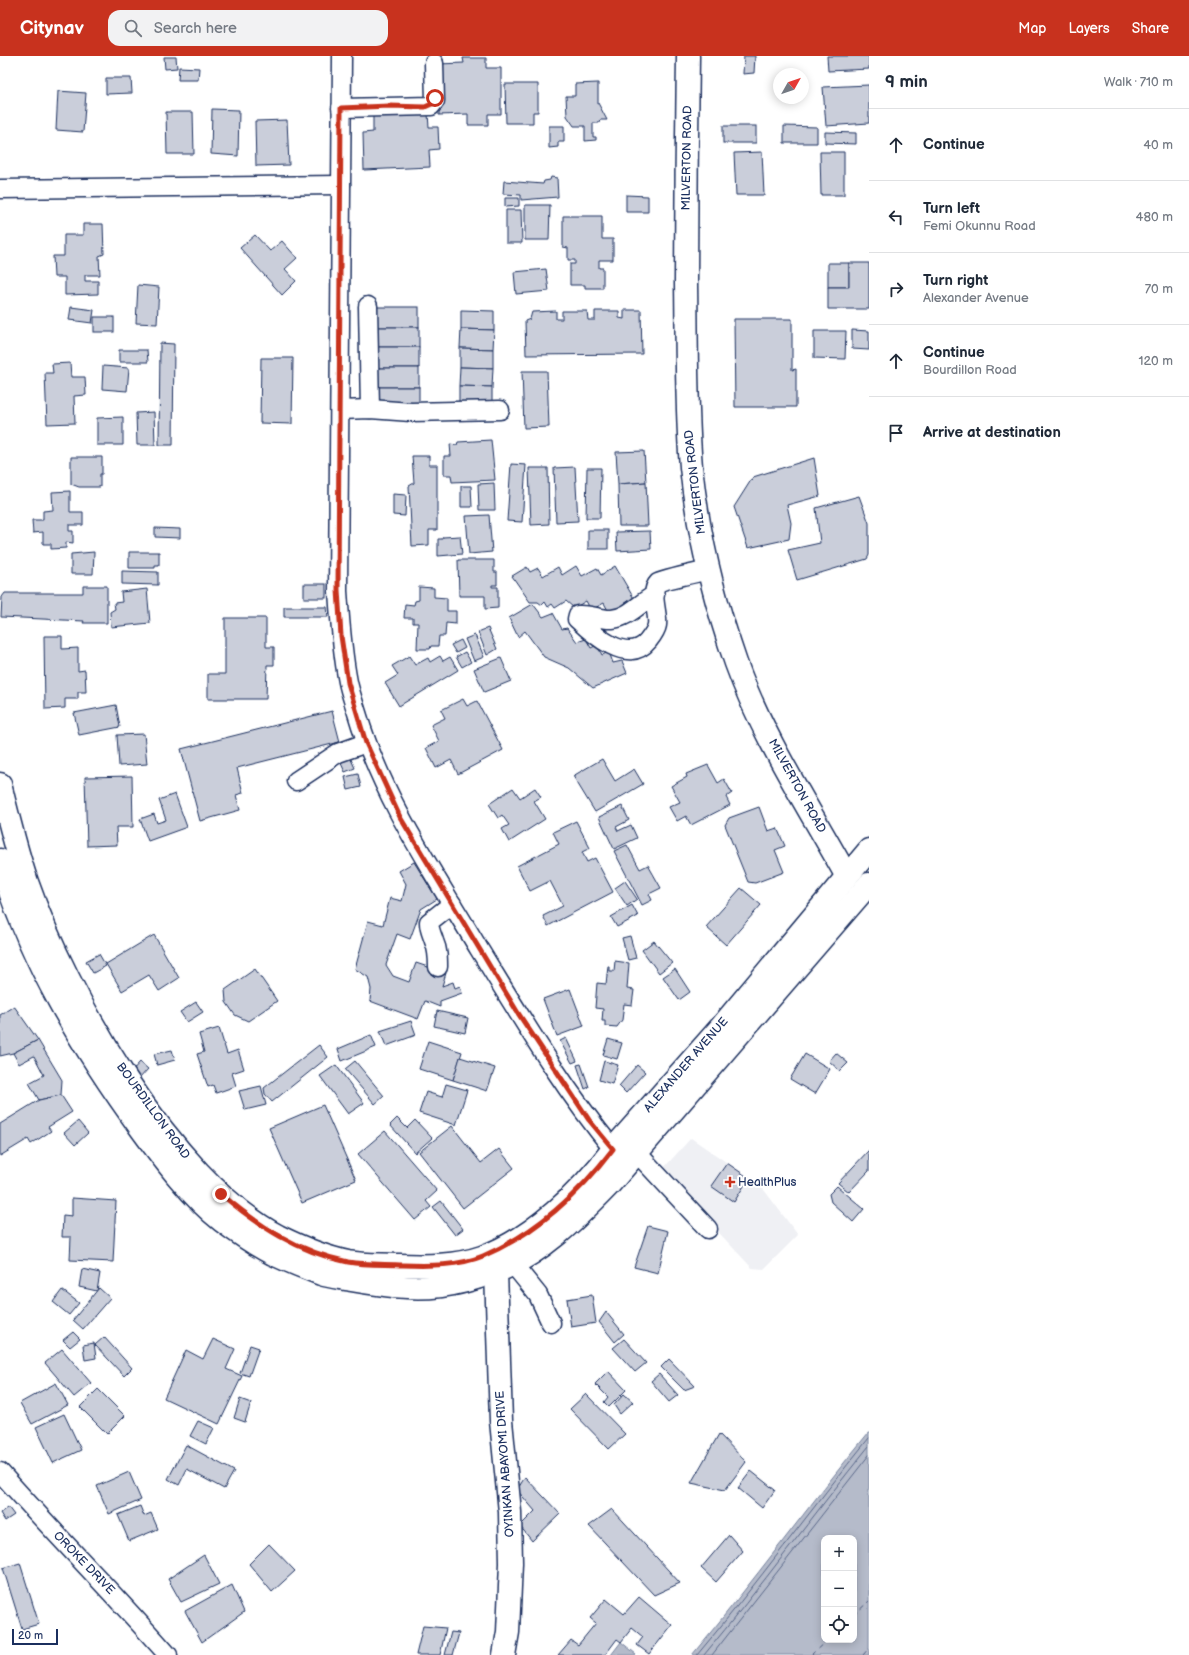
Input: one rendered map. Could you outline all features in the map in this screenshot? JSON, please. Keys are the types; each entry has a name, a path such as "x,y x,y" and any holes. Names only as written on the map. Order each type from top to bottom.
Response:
{"main road":[{"name":"MILVERTON ROAD","path":"688,56 686,179 687,391 692,468 703,550 736,664 764,728 846,875"},
{"name":"BOURDILLON ROAD","path":"0,784 6,811 27,882 61,963 80,999 120,1068 162,1129 203,1176 221,1194 258,1224 299,1246 348,1262 418,1266 462,1262 497,1264"},
{"name":"ALEXANDER AVENUE","path":"497,1264 554,1237 578,1217 608,1186 636,1153 846,875 869,850"},
{"name":"BOURDILLON ROAD","path":"0,860 18,913 42,966 82,1042 122,1102 154,1146 180,1179 221,1220 273,1254 322,1274 346,1279 411,1287 439,1286 459,1283 497,1264"},
{"name":"ALEXANDER AVENUE","path":"497,1264 521,1236 547,1217 582,1186 600,1167 613,1149 727,1034 869,884"},
{"name":"OYINKAN ABAYOMI DRIVE","path":"497,1264 501,1421 510,1512 511,1563 508,1632 504,1655"}],"street":[{"path":"342,56 338,590 341,636 348,683 366,743 400,817 518,1013 589,1120 613,1149"},
{"path":"341,108 431,106 435,101 434,63"},
{"path":"0,189 341,185"},
{"path":"368,306 370,409"},
{"path":"340,410 370,409 412,412 500,410"},
{"path":"655,595 655,588 658,583 709,570"},
{"path":"296,781 338,753 366,743"},
{"path":"438,967 438,955 429,929 429,922 452,904"},
{"path":"636,1153 708,1229"},
{"path":"497,1264 538,1295 551,1323"},
{"name":"OROKE DRIVE","path":"0,1472 43,1521 113,1594 168,1655"}],"shaded area":[{"path":"691,1138 761,1186 798,1235 764,1269 752,1268 661,1171"}],"water":[{"path":"869,1432 869,1655 692,1655"},
{"path":"621,1642 636,1654 611,1655"}],"building":[{"path":"744,56 755,56 754,73 743,74"},
{"path":"827,56 869,56 869,69 828,71"},
{"path":"164,57 176,57 177,68 165,69"},
{"path":"463,58 486,58 486,68 501,68 501,114 488,114 488,125 468,125 468,114 439,115 438,64 464,63"},
{"path":"179,67 199,68 198,80 178,80"},
{"path":"106,78 131,78 132,93 106,94"},
{"path":"598,83 598,103 607,120 600,120 599,123 593,123 593,137 596,137 596,140 585,141 585,126 574,126 567,116 566,96 575,96 575,84"},
{"path":"505,84 538,84 538,112 533,112 533,123 506,123"},
{"path":"869,85 869,123 826,126 823,87"},
{"path":"58,91 86,93 83,132 56,130"},
{"path":"212,109 239,110 238,156 211,154"},
{"path":"166,112 193,112 194,154 167,154"},
{"path":"428,114 429,127 438,127 439,149 429,150 430,167 364,170 363,133 373,132 373,116"},
{"path":"287,120 289,165 256,166 255,121"},
{"path":"549,126 564,126 564,142 558,142 558,147 549,148"},
{"path":"723,126 756,126 756,143 723,143"},
{"path":"784,126 817,127 817,143 784,143"},
{"path":"825,132 856,133 856,144 825,143"},
{"path":"762,152 764,195 736,195 734,153"},
{"path":"820,152 844,152 844,195 821,195"},
{"path":"551,177 557,178 558,197 521,200 521,195 503,194 504,181 543,184 544,181 550,180"},
{"path":"626,195 648,196 648,212 626,212"},
{"path":"505,198 519,198 519,206 505,207"},
{"path":"525,205 550,205 549,240 525,240"},
{"path":"506,210 521,210 522,243 506,243"},
{"path":"563,216 602,216 602,239 613,239 613,260 599,260 599,268 603,268 603,288 585,288 585,285 570,285 570,264 575,264 575,260 568,260 568,248 563,247"},
{"path":"83,224 103,224 104,254 99,256 100,275 85,275 85,281 98,281 98,294 65,295 65,277 54,277 53,256 64,256 64,235 83,235"},
{"path":"255,235 270,251 282,241 297,258 285,269 296,281 282,295 240,248"},
{"path":"828,263 849,263 849,287 828,287"},
{"path":"849,263 869,263 869,309 828,309 828,287 849,287"},
{"path":"546,269 549,291 516,294 514,272"},
{"path":"138,285 159,287 157,324 136,323"},
{"path":"71,307 94,310 92,323 69,320"},
{"path":"375,307 419,307 419,327 375,327"},
{"path":"461,310 494,311 494,330 461,329"},
{"path":"624,310 641,310 642,354 526,355 525,321 530,319 532,312 556,311 556,319 562,319 562,311 587,311 588,320 595,320 595,311 619,311 619,318 624,319"},
{"path":"94,317 114,317 114,332 94,332"},
{"path":"734,319 792,319 792,370 796,369 796,407 735,407"},
{"path":"375,327 419,327 419,347 375,347"},
{"path":"461,329 494,330 493,349 460,348"},
{"path":"852,330 869,331 869,350 852,349"},
{"path":"814,331 846,331 845,359 814,358"},
{"path":"160,343 174,344 173,445 159,445"},
{"path":"375,347 419,347 419,368 375,368"},
{"path":"460,348 493,349 493,368 460,367"},
{"path":"119,350 147,350 148,362 119,362"},
{"path":"261,358 293,358 292,424 260,423"},
{"path":"70,363 71,377 85,377 86,395 74,396 75,423 47,424 45,373 53,373 52,364"},
{"path":"103,366 129,368 127,391 102,389"},
{"path":"460,367 493,368 492,387 459,386"},
{"path":"375,368 419,368 419,387 375,387"},
{"path":"522,371 547,371 549,427 524,428"},
{"path":"459,386 492,387 492,406 459,405"},
{"path":"375,387 419,387 419,408 376,408"},
{"path":"154,412 155,445 137,445 136,413"},
{"path":"123,417 123,445 97,445 97,418"},
{"path":"491,440 495,480 452,482 451,475 444,475 444,456 451,456 450,444 457,445 458,442"},
{"path":"644,451 646,482 618,484 616,452"},
{"path":"412,456 429,456 429,465 437,465 437,530 429,530 429,545 412,546 409,486 414,483"},
{"path":"71,457 102,457 100,487 79,487 71,484"},
{"path":"814,458 820,496 787,505 791,523 789,539 748,548 734,507 753,477"},
{"path":"511,464 526,465 522,522 507,521"},
{"path":"575,467 578,521 556,522 554,468"},
{"path":"529,468 548,468 549,524 531,525"},
{"path":"587,468 601,468 600,518 586,518"},
{"path":"646,482 648,526 619,526 618,484"},
{"path":"494,483 495,510 479,510 478,484"},
{"path":"461,486 471,486 472,507 461,507"},
{"path":"70,491 70,512 83,512 83,525 69,525 69,531 73,531 73,543 66,542 66,548 51,549 51,544 43,544 43,532 33,533 32,520 43,520 43,511 53,510 52,492"},
{"path":"393,494 406,495 405,516 393,515"},
{"path":"859,496 869,523 869,555 867,559 797,580 788,550 820,543 816,508"},
{"path":"489,515 492,552 469,554 466,516"},
{"path":"155,528 180,529 180,538 155,537"},
{"path":"588,530 608,530 608,549 588,549"},
{"path":"650,531 651,549 617,551 616,532"},
{"path":"460,536 462,554 438,556 438,539 442,539 443,537"},
{"path":"94,552 93,574 71,574 71,554"},
{"path":"129,552 159,552 159,565 155,565 155,568 129,568"},
{"path":"458,560 494,560 494,572 497,572 497,585 492,585 492,587 498,587 498,608 485,609 485,596 459,596"},
{"path":"576,566 582,576 597,568 601,575 615,566 636,602 611,616 604,603 591,610 586,601 574,608 566,601 555,608 552,604 548,607 545,602 542,605 538,602 530,602 512,576 527,567 530,572 538,568 543,576 558,567 562,575"},
{"path":"122,571 158,572 158,585 122,584"},
{"path":"304,584 326,584 326,598 304,598"},
{"path":"83,586 107,586 107,623 83,623 84,621 1,617 2,597 5,593 83,593"},
{"path":"419,587 434,588 434,597 447,598 447,611 456,611 456,624 446,623 445,636 439,636 438,646 431,646 430,649 417,649 418,623 413,623 413,618 404,618 405,604 414,605 415,601 419,600"},
{"path":"147,589 150,623 111,627 110,612 115,609 114,603 122,602 121,592"},
{"path":"533,604 543,617 553,613 562,629 567,628 577,642 586,639 591,648 597,645 602,655 609,652 613,663 622,661 627,673 593,688 569,668 544,657 525,631 518,637 509,618"},
{"path":"284,607 327,607 328,617 284,617"},
{"path":"225,618 266,618 266,647 274,647 274,665 267,665 266,699 208,699 208,674 225,674"},
{"path":"488,628 497,649 487,655 478,632"},
{"path":"475,635 484,657 474,661 465,639"},
{"path":"44,636 62,636 62,649 78,648 78,671 85,670 86,692 78,692 78,699 65,699 65,708 45,709"},
{"path":"461,640 465,648 456,653 451,645"},
{"path":"465,652 471,662 462,667 456,657"},
{"path":"409,656 415,665 428,658 430,662 440,656 443,661 450,657 458,670 399,706 385,683 398,675 392,666"},
{"path":"501,658 511,681 484,692 474,669"},
{"path":"463,699 467,706 477,701 503,750 458,774 451,760 436,768 426,748 439,741 431,725 445,718 441,710"},
{"path":"116,705 120,727 79,735 74,713"},
{"path":"332,711 340,742 237,768 243,793 236,795 240,810 200,821 181,749"},
{"path":"144,734 147,764 119,766 117,735"},
{"path":"349,755 355,768 345,772 339,759"},
{"path":"602,759 615,781 634,769 643,784 595,812 573,776"},
{"path":"708,765 718,783 724,779 732,793 726,797 730,805 691,825 686,816 677,821 669,807 680,802 671,786 687,777 686,774"},
{"path":"358,774 361,787 348,790 345,777"},
{"path":"132,776 133,827 116,827 117,845 87,846 85,777"},
{"path":"513,788 520,798 535,788 541,797 534,801 545,819 509,842 502,829 509,825 502,815 498,818 489,804"},
{"path":"175,794 187,827 148,841 140,819 154,814 157,823 166,820 159,800"},
{"path":"622,806 629,820 616,827 618,831 631,825 637,838 614,849 599,817"},
{"path":"759,807 768,831 777,828 785,846 775,850 784,872 755,883 748,882 725,825 729,818"},
{"path":"576,821 590,848 582,852 587,862 595,858 613,892 548,926 543,916 563,906 550,881 530,891 517,866 559,844 553,832"},
{"path":"627,845 640,869 648,865 661,888 649,894 652,900 642,905 614,851"},
{"path":"414,862 437,899 421,909 410,939 397,934 386,965 393,976 409,982 416,963 446,973 442,986 453,982 455,988 460,986 462,993 440,1001 440,1007 425,1001 418,1019 370,1001 371,989 368,977 355,969 368,921 383,925 390,898 402,901 406,884 399,871"},
{"path":"625,881 637,899 627,906 615,888"},
{"path":"741,888 761,905 726,945 706,927"},
{"path":"632,905 638,916 617,927 611,917"},
{"path":"154,935 179,978 159,991 149,975 122,991 106,964"},
{"path":"630,936 636,958 628,960 622,938"},
{"path":"654,941 672,963 659,973 642,950"},
{"path":"99,954 106,966 93,973 86,961"},
{"path":"615,961 629,963 627,989 634,990 632,1005 624,1004 622,1020 617,1027 605,1026 605,1021 602,1021 603,1009 595,1008 597,983 606,984 608,966 609,971 614,971"},
{"path":"255,969 277,1001 248,1021 235,1015 226,1002 225,990"},
{"path":"675,969 690,992 679,1000 663,977"},
{"path":"570,989 584,1026 557,1036 543,999"},
{"path":"196,1002 203,1012 187,1022 180,1012"},
{"path":"14,1006 38,1040 13,1053 0,1056 0,1015"},
{"path":"437,1011 468,1018 465,1033 434,1026"},
{"path":"411,1021 416,1035 386,1046 380,1031"},
{"path":"219,1028 227,1054 238,1050 244,1069 232,1073 236,1086 216,1093 213,1085 208,1087 197,1054 204,1052 199,1034"},
{"path":"371,1035 376,1047 342,1061 338,1049"},
{"path":"566,1038 577,1061 572,1063 560,1041"},
{"path":"608,1039 622,1043 617,1059 603,1055"},
{"path":"38,1040 62,1080 61,1095 39,1100 29,1083 44,1075 34,1056 19,1064 13,1053"},
{"path":"428,1041 462,1052 453,1080 419,1069"},
{"path":"319,1045 328,1057 272,1102 265,1094 264,1088"},
{"path":"172,1050 175,1060 157,1065 154,1054"},
{"path":"836,1053 848,1063 840,1071 829,1061"},
{"path":"805,1054 830,1069 815,1094 790,1079"},
{"path":"460,1057 495,1068 487,1091 453,1080"},
{"path":"355,1061 384,1096 375,1104 345,1069"},
{"path":"604,1061 618,1065 612,1084 599,1080"},
{"path":"140,1062 148,1069 139,1079 131,1072"},
{"path":"581,1064 589,1087 585,1089 577,1065"},
{"path":"336,1065 364,1103 348,1114 320,1076"},
{"path":"637,1065 645,1072 626,1093 619,1086"},
{"path":"446,1084 467,1090 456,1125 419,1113 426,1092 442,1097"},
{"path":"261,1086 266,1105 245,1110 239,1091"},
{"path":"61,1095 72,1112 48,1127 51,1131 31,1144 28,1139 0,1156 0,1124 39,1100"},
{"path":"323,1105 356,1180 302,1203 269,1128"},
{"path":"397,1118 407,1128 415,1120 432,1138 415,1153 390,1125"},
{"path":"78,1121 88,1133 75,1145 64,1133"},
{"path":"452,1126 481,1163 499,1149 514,1168 463,1208 419,1152"},
{"path":"385,1131 437,1191 426,1201 431,1207 415,1220 358,1154"},
{"path":"869,1150 869,1171 849,1192 838,1183"},
{"name":"HealthPlus","path":"727,1163 749,1178 734,1202 711,1186"},
{"path":"837,1186 864,1209 853,1222 831,1202 829,1194"},
{"path":"72,1198 116,1201 113,1262 70,1260 71,1237 62,1237 63,1215 72,1216"},
{"path":"441,1201 463,1229 455,1235 433,1207"},
{"path":"648,1226 668,1231 658,1273 634,1267"},
{"path":"82,1269 100,1273 97,1291 79,1287"},
{"path":"99,1288 110,1298 83,1329 73,1320"},
{"path":"62,1290 79,1303 69,1315 53,1302"},
{"path":"592,1295 596,1323 571,1327 567,1299"},
{"path":"606,1312 624,1334 615,1342 599,1322"},
{"path":"73,1332 80,1339 70,1347 63,1340"},
{"path":"104,1337 132,1368 124,1376 95,1345"},
{"path":"213,1339 235,1349 226,1369 242,1376 219,1424 164,1398 186,1350 203,1359"},
{"path":"624,1339 646,1363 635,1372 613,1348"},
{"path":"94,1343 96,1358 85,1360 83,1345"},
{"path":"250,1345 259,1348 249,1376 240,1373"},
{"path":"62,1349 91,1383 74,1397 45,1363"},
{"path":"669,1359 695,1386 684,1390 661,1367"},
{"path":"608,1371 626,1390 609,1407 604,1402 608,1397 595,1384"},
{"path":"659,1374 678,1395 669,1402 651,1381"},
{"path":"56,1383 68,1405 32,1424 20,1403"},
{"path":"98,1389 125,1416 107,1434 80,1407"},
{"path":"586,1394 625,1434 609,1449 570,1409"},
{"path":"624,1394 633,1402 620,1414 614,1405"},
{"path":"240,1399 251,1403 245,1422 234,1418"},
{"path":"64,1414 81,1450 53,1463 36,1427"},
{"path":"198,1421 214,1428 206,1444 190,1436"},
{"path":"719,1434 746,1462 725,1490 691,1483"},
{"path":"186,1445 234,1471 224,1489 187,1469 179,1485 168,1479"},
{"path":"751,1471 775,1490 762,1508 738,1488"},
{"path":"129,1472 141,1500 109,1514 97,1486"},
{"path":"525,1477 560,1514 532,1541 520,1526 535,1511 517,1490"},
{"path":"140,1506 144,1516 151,1513 158,1529 129,1541 118,1515"},
{"path":"8,1507 14,1515 5,1521 0,1513"},
{"path":"612,1509 680,1583 654,1595 589,1526"},
{"path":"729,1535 743,1551 716,1582 701,1568"},
{"path":"269,1544 295,1571 272,1592 249,1564"},
{"path":"204,1555 219,1584 181,1602 168,1579"},
{"path":"20,1563 39,1624 22,1629 3,1568"},
{"path":"232,1585 244,1612 202,1642 185,1611"},
{"path":"639,1597 672,1625 649,1654 637,1645 643,1637 632,1628 621,1642 617,1639 605,1655 558,1655 571,1640 578,1645 596,1623 590,1618 606,1599 624,1614"},
{"path":"423,1626 446,1628 440,1655 416,1655"},
{"path":"451,1632 459,1633 453,1655 445,1655"}],"ferry route":[{"path":"857,1612 869,1601"},
{"path":"811,1655 824,1643"},
{"path":"863,1655 869,1648"}],"place":[{"name":"HealthPlus","path":"730,1182"}],"route":[{"path":"221,1194 258,1224 278,1236 299,1246 348,1262 418,1266 462,1262 482,1256 507,1245 527,1232 547,1217 582,1186 600,1167 613,1149 589,1120 518,1013 400,817 366,743 348,683 341,636 338,590 341,108 389,106 425,107 431,106 435,101 435,98"}]}
